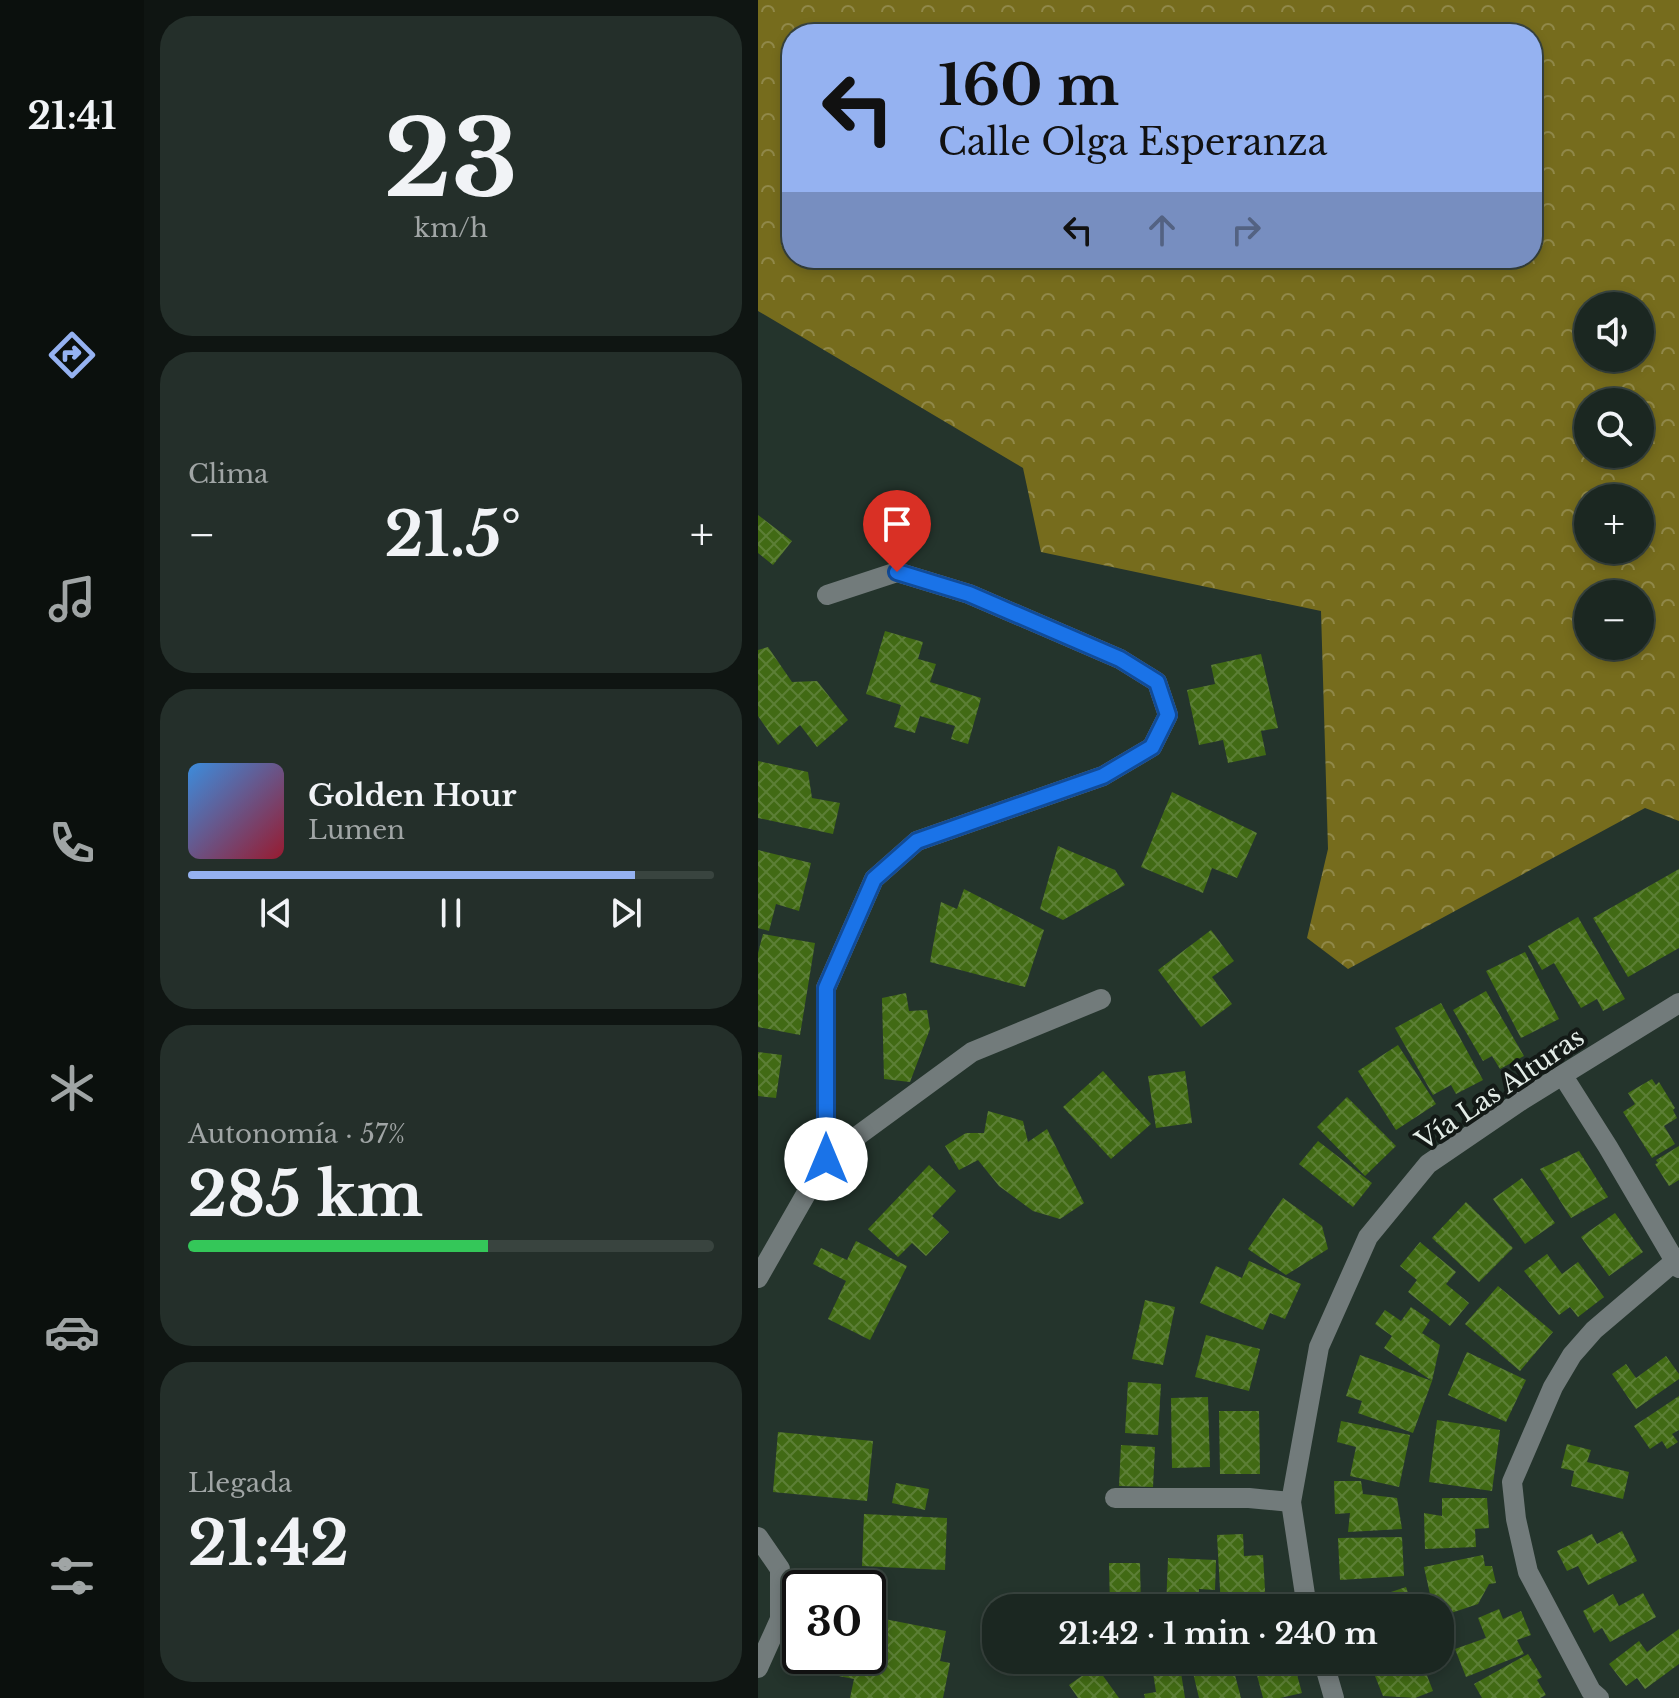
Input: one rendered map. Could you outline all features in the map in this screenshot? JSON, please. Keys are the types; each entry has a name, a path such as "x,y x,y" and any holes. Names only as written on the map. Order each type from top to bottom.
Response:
{"street":[{"path":"826,1159 826,988 874,879 917,841 1103,776 1152,747 1168,715 1157,682 1132,667 969,594 897,572 827,595"},
{"path":"758,1278 826,1159 972,1052 1101,999"},
{"name":"Vía Las Alturas","path":"1305,1594 1291,1502 1319,1347 1368,1237 1428,1164 1522,1100 1679,1003"},
{"path":"1563,1076 1677,1264 1594,1330 1572,1355 1553,1387 1512,1482 1516,1519 1528,1572 1591,1691 1599,1698"},
{"path":"1115,1498 1249,1498 1291,1502"},
{"path":"758,1537 780,1569 780,1619 758,1668"},
{"path":"1327,1674 1334,1698"}],"green space":[{"path":"758,0 1679,0 1679,821 1645,808 1348,969 1307,938 1328,849 1321,611 1041,552 1023,468 758,311"}],"building":[{"path":"758,515 792,541 773,565 758,553"},
{"path":"885,631 923,642 918,659 936,664 930,682 981,698 968,744 951,739 955,726 920,716 915,733 894,727 901,705 866,694"},
{"path":"768,647 792,682 817,681 848,720 817,747 800,725 778,745 758,716 758,650"},
{"path":"1261,654 1278,728 1261,731 1266,755 1228,763 1223,740 1199,745 1187,690 1215,684 1211,665"},
{"path":"758,761 808,772 812,798 840,803 833,834 758,818"},
{"path":"1172,792 1257,833 1237,878 1212,868 1203,893 1141,867"},
{"path":"1058,846 1115,870 1125,885 1063,920 1040,909"},
{"path":"758,850 811,863 799,911 776,904 769,931 758,928"},
{"path":"1679,869 1679,948 1628,977 1593,918"},
{"path":"964,889 1044,930 1025,987 930,962 941,902 957,909"},
{"path":"1578,917 1625,999 1603,1011 1597,999 1581,1008 1554,963 1542,970 1528,946"},
{"path":"1211,930 1234,961 1212,977 1232,1004 1201,1027 1158,970"},
{"path":"763,934 815,943 800,1035 758,1027 758,953"},
{"path":"1525,952 1559,1019 1521,1038 1486,971"},
{"path":"1486,991 1524,1056 1500,1069 1492,1056 1483,1061 1453,1010"},
{"path":"906,993 909,1011 927,1010 930,1029 910,1082 884,1079 882,998"},
{"path":"1441,1003 1483,1080 1456,1094 1451,1085 1433,1095 1395,1028"},
{"path":"1398,1045 1436,1104 1396,1130 1358,1071"},
{"path":"758,1052 782,1055 776,1098 758,1096"},
{"path":"1103,1071 1151,1124 1111,1159 1063,1107"},
{"path":"1185,1071 1192,1123 1156,1128 1148,1076"},
{"path":"1652,1079 1656,1085 1659,1082 1675,1108 1677,1118 1664,1126 1675,1144 1652,1158 1623,1112 1635,1104 1628,1093"},
{"path":"1347,1097 1396,1146 1365,1176 1317,1127"},
{"path":"988,1111 1023,1121 1028,1142 1047,1129 1084,1203 1060,1219 1033,1211 999,1186 978,1160 959,1170 945,1146 966,1133 984,1133"},
{"path":"1318,1141 1372,1183 1353,1207 1299,1164"},
{"path":"1679,1146 1679,1180 1669,1186 1655,1164 1658,1163 1656,1160"},
{"path":"1579,1151 1608,1197 1571,1218 1540,1169"},
{"path":"929,1165 956,1191 932,1216 949,1232 926,1256 912,1243 898,1257 868,1229"},
{"path":"1522,1178 1555,1223 1525,1244 1493,1199"},
{"path":"1283,1198 1322,1226 1328,1249 1286,1275 1248,1249"},
{"path":"1466,1202 1513,1248 1479,1282 1432,1238"},
{"path":"1615,1213 1643,1252 1609,1276 1581,1237"},
{"path":"856,1241 907,1266 870,1340 828,1319 846,1281 813,1264 821,1248 847,1260"},
{"path":"1420,1242 1456,1272 1446,1284 1469,1303 1450,1326 1408,1292 1417,1280 1400,1266"},
{"path":"1547,1254 1562,1274 1578,1262 1604,1297 1578,1317 1570,1307 1559,1315 1524,1271"},
{"path":"1249,1261 1301,1284 1285,1319 1270,1313 1263,1330 1200,1303 1216,1266 1242,1278"},
{"path":"1498,1286 1553,1332 1520,1371 1465,1324"},
{"path":"1145,1300 1175,1307 1163,1365 1132,1359"},
{"path":"1411,1307 1430,1320 1422,1333 1440,1345 1432,1381 1384,1348 1392,1336 1375,1324 1385,1310 1401,1321"},
{"path":"1206,1335 1260,1349 1249,1391 1195,1377"},
{"path":"1467,1352 1526,1380 1506,1422 1448,1395"},
{"path":"1360,1355 1432,1381 1413,1433 1358,1413 1362,1401 1346,1396"},
{"path":"1666,1356 1679,1374 1679,1379 1636,1409 1612,1374 1626,1364 1636,1378"},
{"path":"1128,1382 1161,1384 1158,1435 1125,1433"},
{"path":"1679,1396 1679,1430 1672,1434 1678,1442 1667,1449 1662,1441 1650,1449 1634,1426"},
{"path":"1208,1397 1210,1467 1172,1468 1171,1398"},
{"path":"1219,1411 1259,1411 1260,1474 1220,1474"},
{"path":"1437,1420 1500,1430 1492,1491 1429,1482"},
{"path":"1341,1421 1410,1435 1399,1487 1350,1476 1356,1447 1337,1442"},
{"path":"778,1432 873,1441 867,1501 773,1492"},
{"path":"1567,1444 1591,1450 1587,1462 1629,1472 1623,1499 1571,1486 1574,1471 1561,1468"},
{"path":"1121,1445 1155,1447 1153,1487 1119,1486"},
{"path":"1334,1481 1361,1481 1363,1494 1397,1498 1402,1529 1348,1532 1350,1513 1335,1514"},
{"path":"896,1483 929,1489 925,1510 892,1503"},
{"path":"1442,1498 1487,1498 1489,1528 1475,1529 1476,1547 1425,1549 1424,1513 1442,1516"},
{"path":"864,1514 947,1518 945,1570 862,1566"},
{"path":"1622,1531 1637,1561 1588,1585 1578,1566 1567,1571 1557,1551 1592,1534 1597,1544"},
{"path":"1243,1534 1244,1556 1263,1555 1265,1594 1220,1594 1217,1535"},
{"path":"1402,1537 1404,1576 1340,1580 1338,1538"},
{"path":"1483,1555 1485,1566 1492,1566 1496,1583 1489,1584 1478,1604 1454,1612 1454,1594 1430,1594 1424,1567"},
{"path":"1168,1558 1216,1560 1215,1590 1199,1589 1199,1594 1167,1594"},
{"path":"1109,1563 1140,1563 1141,1594 1110,1594"},
{"path":"1406,1587 1408,1594 1385,1594"},
{"path":"1643,1593 1656,1617 1610,1642 1602,1628 1594,1633 1583,1611 1613,1594 1619,1606"},
{"path":"1499,1609 1503,1619 1521,1611 1531,1635 1517,1640 1524,1654 1466,1677 1455,1649 1486,1638 1478,1618"},
{"path":"886,1619 946,1631 940,1661 950,1663 943,1698 850,1698 854,1679 828,1674 886,1674"},
{"path":"1679,1629 1679,1664 1645,1689 1637,1678 1626,1686 1609,1664 1639,1641 1647,1652"},
{"path":"1528,1654 1542,1677 1537,1680 1546,1695 1540,1698 1482,1698 1474,1684"},
{"path":"1085,1674 1102,1674 1119,1698 1078,1698 1069,1685"},
{"path":"1153,1674 1181,1674 1185,1698 1145,1698 1144,1694 1156,1692"},
{"path":"1193,1674 1235,1674 1241,1698 1199,1698"},
{"path":"1257,1674 1297,1674 1302,1693 1263,1698"},
{"path":"1374,1674 1426,1674 1433,1691 1415,1698 1383,1696"}],"route":[{"path":"826,1159 826,988 874,879 917,841 1103,776 1152,747 1168,715 1157,682 1120,659 969,594 897,572"}]}
